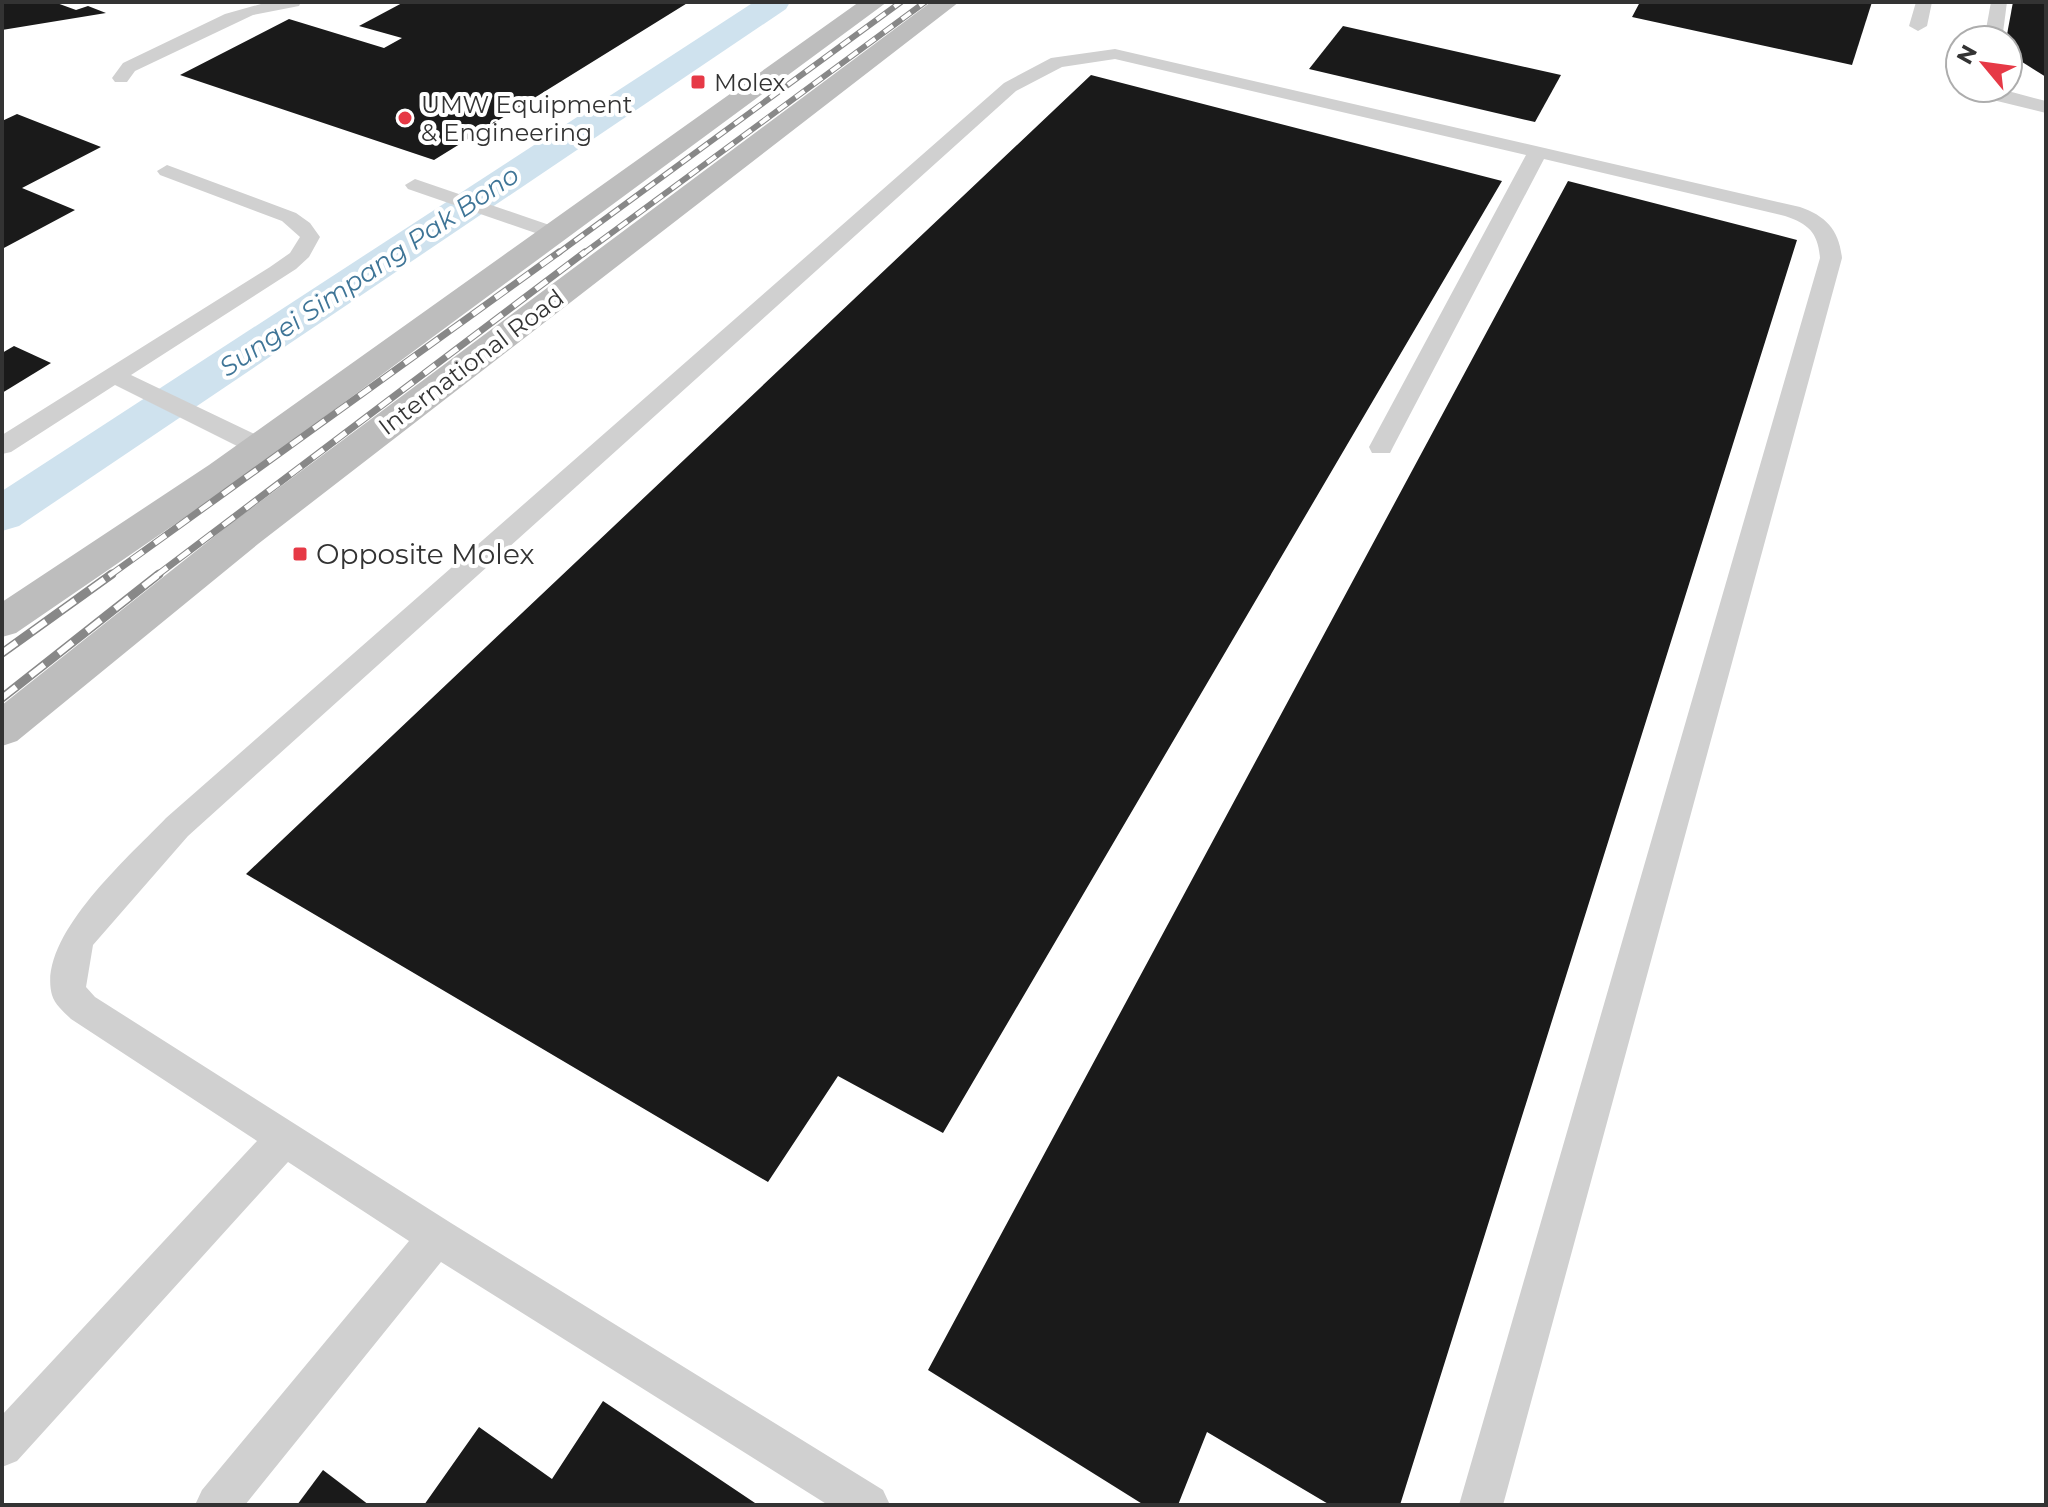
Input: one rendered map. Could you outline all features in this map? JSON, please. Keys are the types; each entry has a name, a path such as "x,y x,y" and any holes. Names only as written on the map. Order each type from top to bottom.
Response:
{"main road":[{"name":"International Road","path":"2,622 260,447 875,2"},
{"name":"International Road","path":"2,729 244,534 947,2"}],"lane":[{"path":"121,78 129,67 231,18 256,9 293,2"},
{"path":"1918,26 1924,2"},
{"path":"1996,24 1999,2"},
{"path":"868,1505 437,1237 83,1008 68,993 70,969 78,938 177,827 1010,87 1057,62 1115,54 1799,213 1819,223 1831,239 1831,258 1481,1505"},
{"path":"2024,102 2046,107"},
{"path":"1381,447 1538,151"},
{"path":"2,446 298,258 310,237 303,227 289,217 167,171"},
{"path":"416,185 554,233"},
{"path":"115,376 260,447"},
{"path":"2,1446 286,1137"},
{"path":"217,1505 437,1237"}],"building":[{"path":"2,2 54,2 76,10 88,6 106,13 2,30"},
{"name":"UMW Equipment & Engineering","path":"404,2 689,2 434,160 180,75 289,19 384,48 402,38 359,26"},
{"path":"1640,2 1872,2 1852,65 1632,17"},
{"path":"2013,2 2046,2 2046,77 2024,63 2024,24 2009,24"},
{"path":"1343,26 1561,75 1535,122 1309,69"},
{"path":"1091,75 1502,181 943,1133 838,1076 768,1182 246,874"},
{"path":"17,114 101,147 22,188 75,210 2,249 2,121"},
{"path":"1568,181 1797,240 1400,1505 1330,1505 1207,1432 1178,1505 1144,1505 928,1370"},
{"path":"14,346 51,363 2,393 2,353"},
{"path":"603,1401 758,1505 424,1505 479,1427 552,1479"},
{"path":"323,1470 369,1505 297,1505"}],"waterway":[{"name":"Sungei Simpang Pak Bono","path":"2,514 775,2"}],"railway":[{"path":"557,254 901,2"},
{"path":"583,254 925,2"},
{"path":"109,576 559,252"},
{"path":"156,576 585,252"},
{"path":"2,653 112,574"},
{"path":"2,698 159,574"}],"place":[{"name":"Molex","path":"698,82"},
{"name":"UMW Equipment & Engineering","path":"405,118"},
{"name":"Opposite Molex","path":"300,554"}]}
